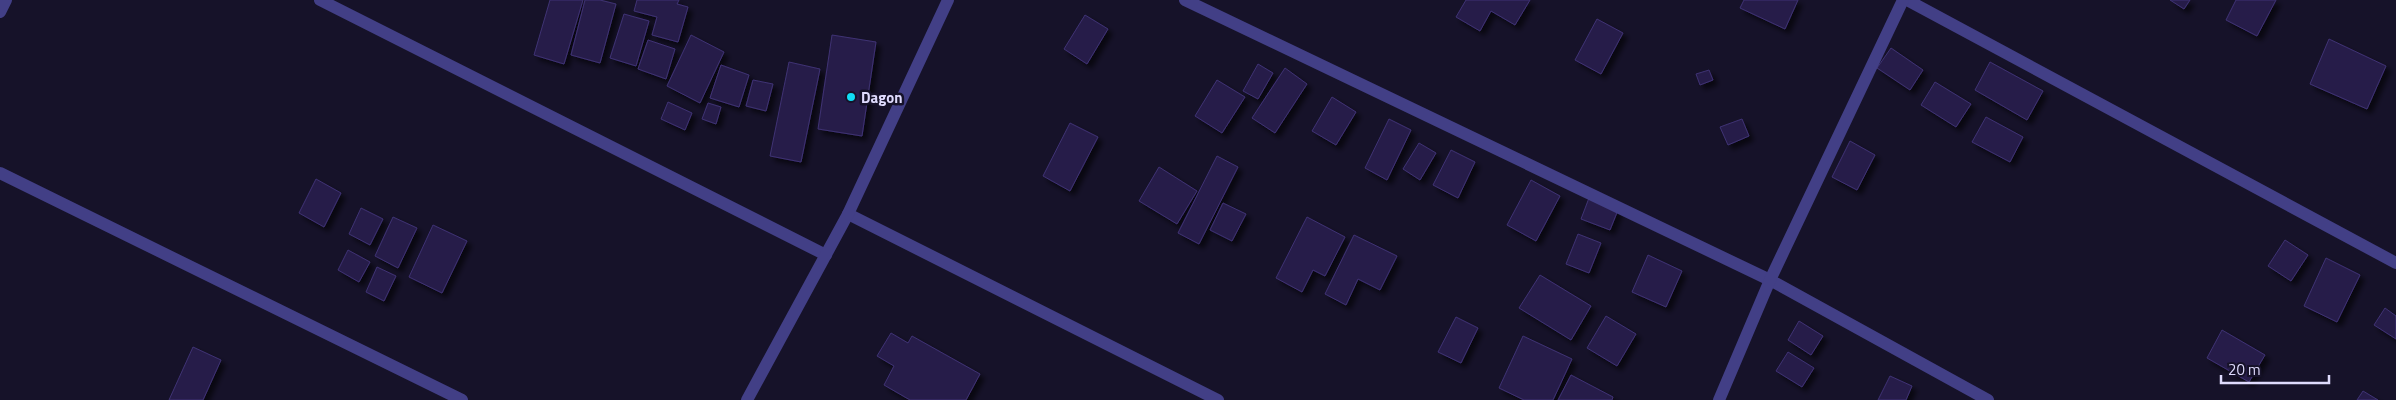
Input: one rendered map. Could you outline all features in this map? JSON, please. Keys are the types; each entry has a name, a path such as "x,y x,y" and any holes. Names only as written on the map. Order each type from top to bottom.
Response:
{"street":[{"path":"0,12 6,0"},
{"path":"320,0 826,255"},
{"path":"747,400 848,214 948,0"},
{"path":"1185,0 1770,280 1988,400"},
{"path":"1719,400 1770,280 1905,0 2396,263"},
{"path":"0,173 462,400"},
{"path":"848,214 1218,400"}],"building":[{"path":"550,0 583,0 564,64 534,55"},
{"path":"585,0 600,0 616,4 600,63 571,55"},
{"path":"637,0 679,0 677,4 688,7 678,42 652,35 657,17 634,11"},
{"path":"1466,0 1530,0 1515,25 1491,11 1480,31 1456,17"},
{"path":"1744,0 1798,0 1785,29 1740,8"},
{"path":"2170,0 2190,0 2184,9"},
{"path":"2236,0 2276,0 2257,36 2226,20"},
{"path":"624,14 649,21 636,66 610,58"},
{"path":"1085,15 1108,29 1087,64 1064,49"},
{"path":"1597,19 1623,33 1601,74 1575,60"},
{"path":"691,35 724,52 700,103 667,86"},
{"path":"832,35 876,42 862,136 818,129"},
{"path":"2329,39 2386,66 2367,109 2310,84"},
{"path":"648,40 675,49 666,79 638,69"},
{"path":"1891,48 1923,70 1910,90 1877,68"},
{"path":"789,62 820,69 801,162 770,156"},
{"path":"1990,62 2043,91 2027,120 1975,90"},
{"path":"1258,64 1273,73 1258,99 1243,91"},
{"path":"721,65 749,75 739,107 710,98"},
{"path":"1285,68 1307,84 1275,133 1252,118"},
{"path":"1709,70 1713,80 1700,85 1696,74"},
{"path":"753,80 773,84 766,111 746,106"},
{"path":"1217,80 1245,97 1222,133 1195,116"},
{"path":"1935,82 1971,104 1956,127 1921,105"},
{"path":"1332,97 1356,112 1336,145 1312,131"},
{"path":"668,102 692,113 685,130 661,119"},
{"path":"708,103 721,107 716,124 702,119"},
{"path":"1986,117 2023,137 2010,162 1972,142"},
{"path":"1389,119 1411,130 1387,180 1365,168"},
{"path":"1742,119 1749,136 1728,145 1720,127"},
{"path":"1070,123 1098,137 1070,191 1043,176"},
{"path":"1850,141 1875,155 1857,190 1832,177"},
{"path":"1419,143 1436,153 1420,180 1403,169"},
{"path":"1451,150 1475,162 1458,198 1433,185"},
{"path":"1217,156 1238,167 1199,244 1178,233"},
{"path":"1159,167 1197,191 1177,224 1139,201"},
{"path":"316,179 341,193 324,227 299,213"},
{"path":"1531,180 1560,196 1536,241 1507,225"},
{"path":"1589,198 1618,210 1610,230 1581,219"},
{"path":"1223,203 1246,214 1232,241 1210,230"},
{"path":"361,208 383,219 370,245 349,234"},
{"path":"393,217 417,228 398,268 375,256"},
{"path":"1307,217 1345,237 1325,276 1313,270 1302,292 1276,278"},
{"path":"433,225 467,241 442,293 409,277"},
{"path":"1578,234 1601,243 1589,273 1566,264"},
{"path":"1354,235 1397,256 1380,290 1358,279 1346,305 1325,294"},
{"path":"2285,240 2308,255 2291,281 2268,266"},
{"path":"348,250 370,262 359,282 338,270"},
{"path":"1648,255 1682,271 1666,307 1632,292"},
{"path":"2326,258 2360,275 2337,322 2304,306"},
{"path":"377,267 396,276 384,301 366,292"},
{"path":"1540,275 1591,306 1571,340 1519,308"},
{"path":"2385,308 2396,316 2396,339 2374,325"},
{"path":"1606,316 1636,334 1617,366 1587,348"},
{"path":"1456,317 1478,328 1461,363 1438,352"},
{"path":"1799,321 1823,336 1811,355 1788,340"},
{"path":"2222,330 2265,355 2249,382 2207,358"},
{"path":"891,333 908,343 912,336 980,374 966,400 910,400 884,385 894,366 877,356"},
{"path":"1523,336 1572,359 1553,400 1524,400 1499,388"},
{"path":"193,347 221,360 203,400 169,400"},
{"path":"1788,352 1814,368 1802,387 1776,371"},
{"path":"1571,375 1613,397 1612,400 1558,400"},
{"path":"1890,376 1912,386 1906,400 1878,400"},
{"path":"2363,391 2378,400 2357,400"}],"place":[{"name":"Dagon","path":"851,97"}]}
